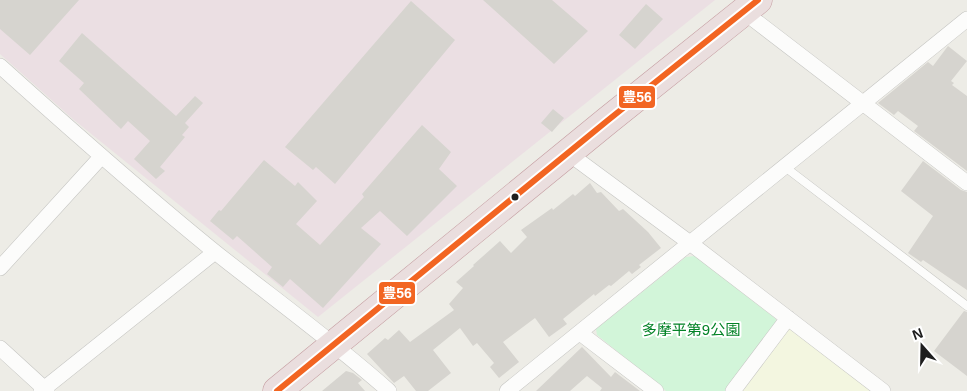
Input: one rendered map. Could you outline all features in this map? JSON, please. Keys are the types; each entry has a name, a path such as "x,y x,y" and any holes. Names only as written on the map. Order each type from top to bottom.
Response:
{"highway":[{"path":"277,391 751,6"}],"street":[{"path":"751,6 863,104 967,183"},
{"path":"507,391 967,19"},
{"path":"3,74 215,252 334,344 389,391"},
{"path":"568,153 690,243 883,391"},
{"path":"0,268 101,157"},
{"path":"0,348 44,390 215,252"},
{"path":"733,391 788,318"},
{"path":"580,333 656,391"}],"lane":[{"path":"785,167 967,306"}],"shaded area":[{"path":"0,0 715,0 318,317 74,120 0,54"},
{"path":"788,318 883,391 733,391"}],"green space":[{"name":"多摩平第9公園","path":"695,256 776,319 775,327 726,391 666,391 597,335 596,329 686,257"}],"building":[{"path":"0,0 79,0 30,55 0,29"},
{"path":"483,0 552,0 588,31 554,64"},
{"path":"411,1 455,40 335,184 316,167 313,170 285,147"},
{"path":"646,4 663,19 635,49 619,35"},
{"path":"82,33 176,116 195,96 203,103 185,123 189,127 182,135 185,137 160,167 165,171 156,179 134,159 150,141 128,121 121,129 79,89 84,83 59,61"},
{"path":"948,46 967,61 951,81 954,83 952,85 967,96 967,171 914,131 918,126 898,111 894,115 878,103 928,62 933,66"},
{"path":"553,109 564,118 552,132 541,123"},
{"path":"422,125 451,152 439,169 457,186 407,236 380,211 361,228 381,244 323,308 290,279 283,287 267,274 272,267 237,236 233,240 210,221 219,210 221,211 264,160 295,186 298,182 317,201 296,224 320,245 364,197 362,194"},
{"path":"923,161 961,190 967,192 967,290 923,260 921,262 908,253 933,216 901,191"},
{"path":"590,183 597,193 601,192 619,211 623,209 648,232 661,248 639,265 641,267 632,274 629,271 611,286 609,285 595,296 594,294 563,319 567,324 549,337 535,318 503,342 519,362 499,378 490,367 494,363 477,343 473,346 460,328 433,350 451,373 428,391 416,391 404,376 394,383 367,354 385,338 388,340 399,330 410,342 454,310 449,304 463,288 456,282 473,265 500,241 511,253 527,237 521,230 552,208 553,210 573,194 575,196"},
{"path":"964,311 967,312 967,376 934,351"},
{"path":"582,347 611,377 615,372 640,391 600,391 602,388 587,376 570,391 536,391"},
{"path":"346,371 353,373 362,380 358,383 365,391 322,391"}],"transit line":[{"name":"豊56","path":"277,391 758,0"}]}
